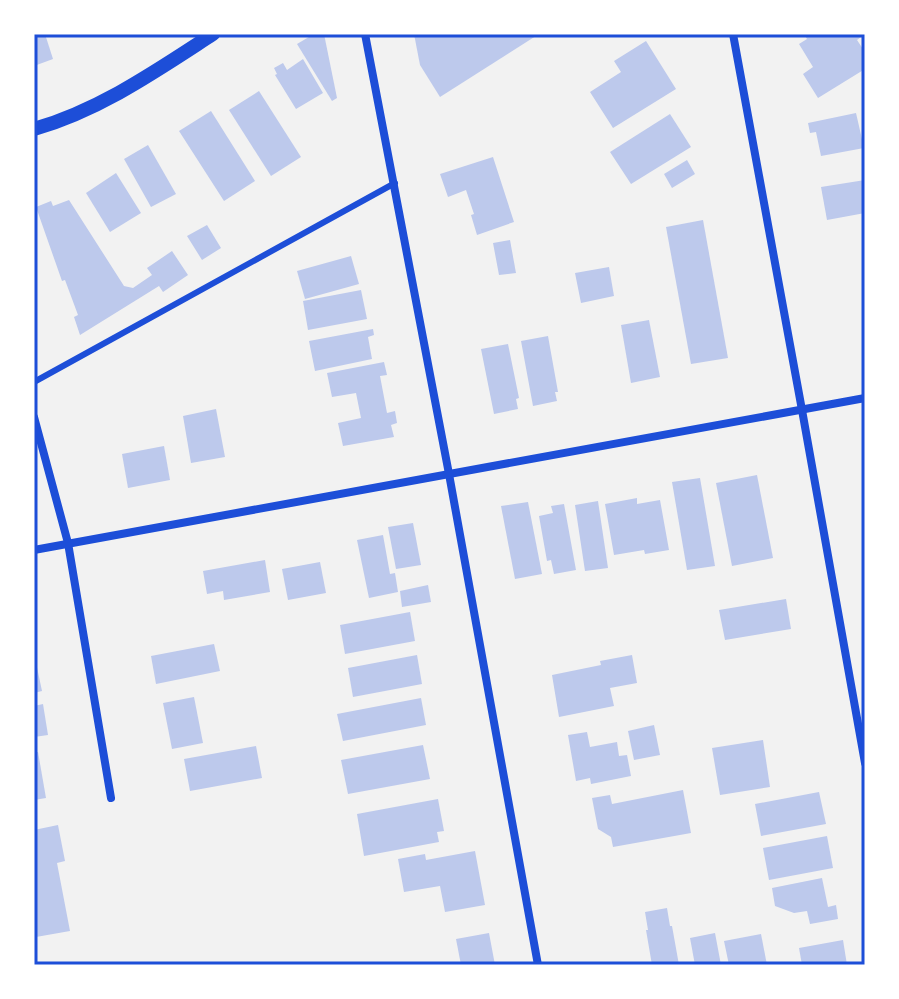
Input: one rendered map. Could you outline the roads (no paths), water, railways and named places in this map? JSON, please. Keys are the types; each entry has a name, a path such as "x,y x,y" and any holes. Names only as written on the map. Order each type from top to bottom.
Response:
{"street":[{"path":"34,129 82,112 123,92 213,34"},
{"path":"365,34 538,965"},
{"path":"733,34 865,763"},
{"path":"34,550 865,398"},
{"path":"34,417 68,543 111,798"}],"lane":[{"path":"34,382 395,183"}]}
